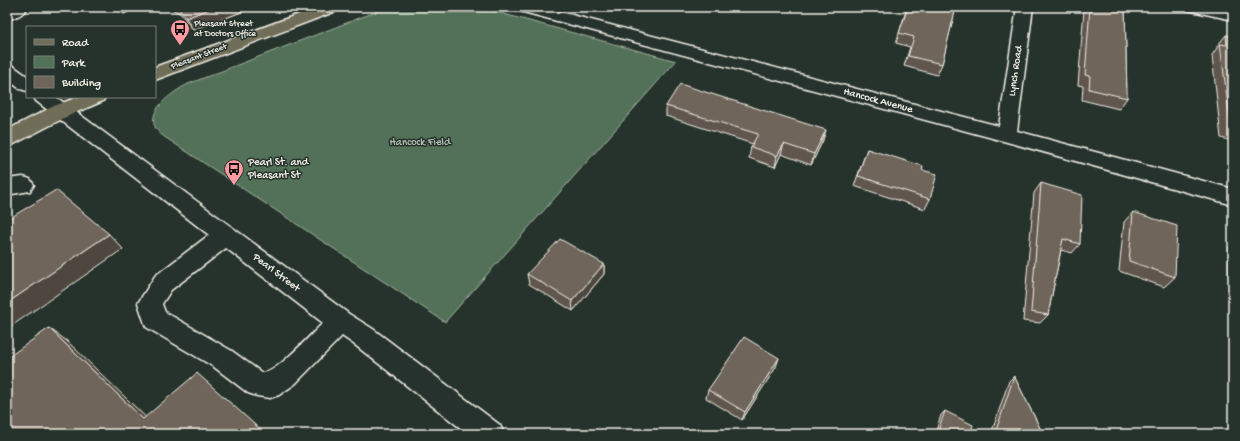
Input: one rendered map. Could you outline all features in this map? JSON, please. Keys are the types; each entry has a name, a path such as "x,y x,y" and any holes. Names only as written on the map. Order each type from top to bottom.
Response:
{"main road":[{"name":"Pleasant Street","path":"156,74 332,7"},
{"path":"7,139 61,111 94,98"}],"street":[{"path":"7,15 20,7"},
{"name":"Hancock Avenue","path":"522,7 1007,136 1233,198"},
{"name":"Lynch Road","path":"1007,136 1025,7"},
{"path":"1193,7 1233,15"},
{"path":"7,70 26,84"},
{"name":"Pearl Street","path":"43,98 340,322 364,337 490,434"},
{"path":"226,235 163,283 150,303 155,319 222,359 257,384 270,386 286,376 340,322"}],"green space":[{"name":"Hancock Field","path":"388,7 478,7 676,61 445,322 163,136 156,128 154,121 155,113 159,106 173,93 188,84"}],"building":[{"path":"178,7 214,7 186,18"},
{"path":"908,7 956,7 942,64 908,56 914,37 899,33"},
{"path":"1090,7 1125,7 1127,98 1089,89 1090,76 1085,75"},
{"path":"1226,35 1233,37 1233,128 1231,128 1220,44 1227,45"},
{"path":"680,84 826,130 814,154 784,144 777,156 751,147 758,134 666,106"},
{"path":"867,149 923,166 922,170 937,174 930,199 858,176"},
{"path":"1041,183 1082,195 1080,244 1063,239 1048,315 1031,312"},
{"path":"56,190 109,234 7,303 7,215 10,218"},
{"path":"1133,212 1177,226 1175,277 1129,261"},
{"path":"560,239 604,264 572,301 527,274"},
{"path":"49,328 143,419 197,373 263,432 261,434 7,434 7,358"},
{"path":"744,337 779,358 745,412 708,390"},
{"path":"1014,376 1043,434 995,434"},
{"path":"945,411 973,425 971,434 937,434"}],"place":[{"name":"Pleasant Street at Doctors Office","path":"180,46"},
{"name":"Pearl St. and Pleasant St","path":"234,186"}]}
